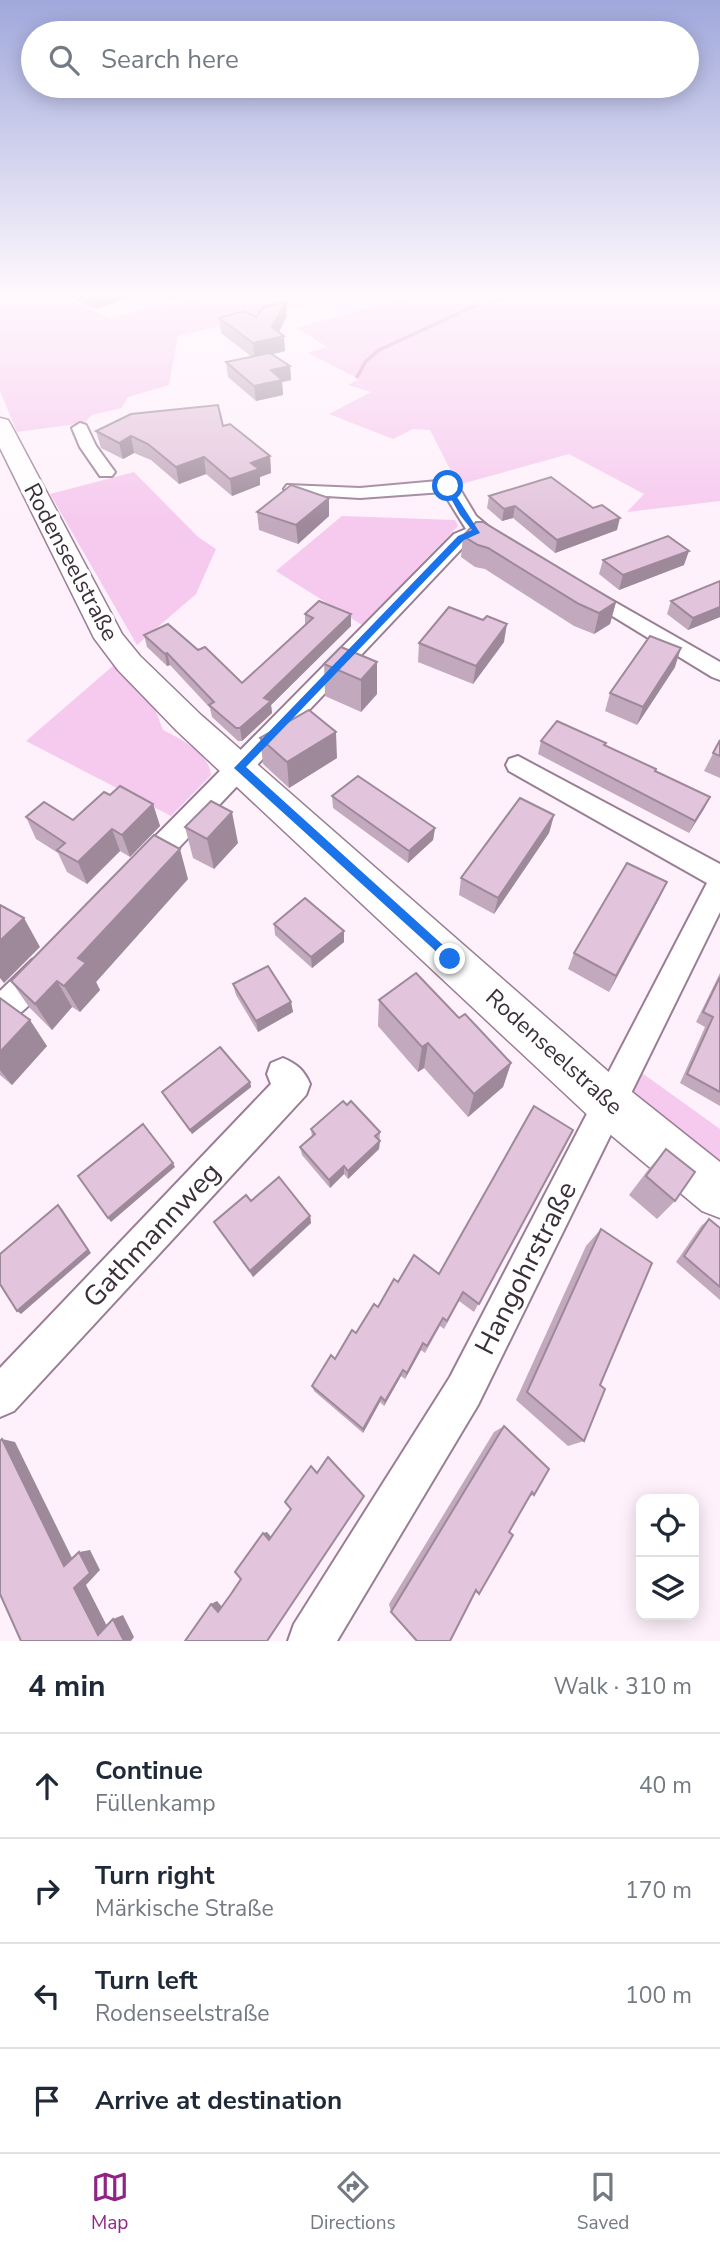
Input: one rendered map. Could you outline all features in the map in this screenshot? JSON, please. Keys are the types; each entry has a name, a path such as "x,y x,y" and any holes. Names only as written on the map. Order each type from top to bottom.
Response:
{"main road":[{"name":"Rodenseelstraße","path":"0,425 109,638 129,663 240,768 610,1104 720,1193"}],"street":[{"path":"80,428 88,447 106,471"},
{"path":"293,489 360,493 447,483 464,515 477,531 506,544"},
{"path":"128,882 461,538 477,531"},
{"path":"569,582 720,671"},
{"path":"518,765 720,877"},
{"name":"Hangohrstraße","path":"311,1641 464,1391 720,884"},
{"path":"0,1013 64,947"},
{"name":"Gathmannweg","path":"0,1398 294,1084 283,1074"}],"shaded area":[{"path":"0,372 171,372 169,385 128,397 122,408 92,415 84,423 17,432 0,391"},
{"path":"344,372 720,372 720,501 627,512 644,494 569,454 458,485 430,430 413,429 393,439 329,414 371,392 348,385 359,379"},
{"path":"134,472 198,537 216,549 196,594 137,645 50,494"},
{"path":"342,516 455,520 458,526 362,625 276,571"},
{"path":"114,665 155,709 163,730 200,753 209,767 211,775 171,816 26,741"},
{"path":"642,1073 720,1129 720,1189 614,1103"}],"building":[{"path":"237,372 273,372 282,380 254,386"},
{"path":"218,405 223,426 230,424 270,456 251,463 259,469 230,479 204,457 176,467 148,444 131,436 119,443 96,431 131,414"},
{"path":"551,477 593,508 602,505 620,518 557,540 515,506 504,509 489,496"},
{"path":"291,485 329,498 296,525 257,512"},
{"path":"476,522 483,522 616,602 599,613 579,604 488,548 463,536"},
{"path":"668,536 689,551 623,575 603,560"},
{"path":"720,581 720,607 693,618 671,601"},
{"path":"319,601 351,614 264,698 271,701 240,728 236,728 209,705 214,702 167,653 144,635 168,624 198,650 205,647 242,683 313,618 305,614"},
{"path":"449,607 483,620 487,616 507,624 476,666 419,643"},
{"path":"650,636 681,648 643,707 610,693"},
{"path":"341,647 377,662 361,680 324,664"},
{"path":"309,710 336,732 287,762 260,738"},
{"path":"557,721 710,797 695,821 541,741"},
{"path":"720,740 720,756 713,753"},
{"path":"358,776 435,828 409,851 332,796"},
{"path":"120,786 153,804 122,835 112,829 78,862 57,850 65,843 26,817 44,802 73,820 104,792 110,795"},
{"path":"520,798 554,815 498,898 461,878"},
{"path":"211,801 232,812 207,839 185,827"},
{"path":"154,835 180,849 78,958 86,963 64,986 57,981 35,1004 11,981"},
{"path":"627,863 667,882 616,976 574,953"},
{"path":"305,898 344,931 311,957 274,924"},
{"path":"0,905 24,918 0,941"},
{"path":"268,966 291,1002 256,1021 233,984"},
{"path":"416,973 459,1018 465,1014 511,1063 474,1094 428,1043 422,1047 379,1000"},
{"path":"720,977 720,1092 687,1074 713,1017 703,1012"},
{"path":"0,998 30,1020 0,1052"},
{"path":"220,1047 250,1082 190,1130 162,1092"},
{"path":"343,1101 347,1105 351,1101 380,1132 375,1136 380,1141 348,1171 344,1166 329,1180 300,1147 315,1134 311,1129"},
{"path":"534,1106 573,1130 479,1304 463,1292 447,1321 443,1318 427,1346 423,1343 407,1373 403,1370 385,1401 381,1397 363,1429 312,1386 331,1355 335,1359 352,1330 356,1333 374,1304 378,1307 394,1279 398,1282 414,1255 439,1274"},
{"path":"143,1124 173,1163 108,1218 78,1176"},
{"path":"666,1149 695,1172 675,1201 646,1176"},
{"path":"279,1177 310,1216 250,1271 214,1222 246,1195 251,1201"},
{"path":"58,1205 88,1250 17,1311 0,1284 0,1254"},
{"path":"709,1219 720,1228 720,1287 684,1256"},
{"path":"601,1229 652,1263 600,1385 605,1389 584,1441 527,1392"},
{"path":"504,1426 549,1469 534,1495 532,1492 509,1532 513,1535 479,1594 476,1590 450,1641 417,1641 391,1612"},
{"path":"2,1439 64,1566 79,1552 90,1573 74,1588 98,1635 113,1619 124,1641 21,1641 0,1594"},
{"path":"328,1457 364,1496 267,1641 185,1641 211,1604 218,1612 241,1579 235,1572 263,1533 269,1540 291,1509 285,1502 311,1466 317,1473"}],"waterway":[{"path":"357,377 360,372"}],"route":[{"path":"448,486 464,515 477,531 461,538 240,768 450,959"}]}
